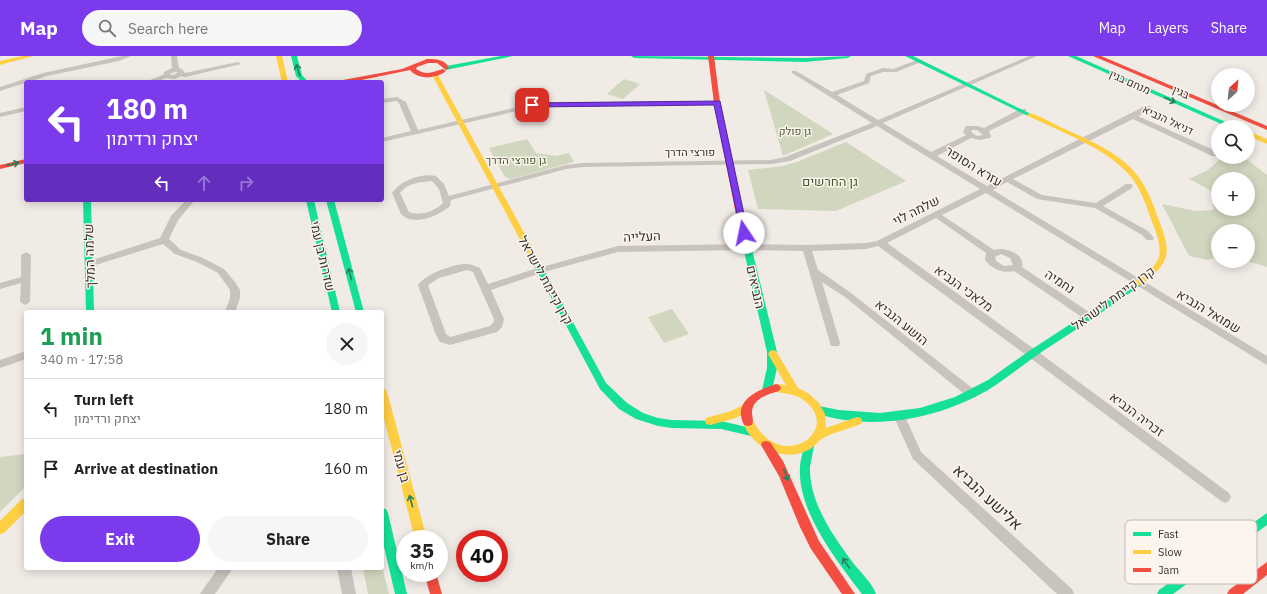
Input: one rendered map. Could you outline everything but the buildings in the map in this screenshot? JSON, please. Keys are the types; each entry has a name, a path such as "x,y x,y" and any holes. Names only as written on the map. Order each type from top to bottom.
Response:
{"street":[{"path":"0,57 4,56"},
{"path":"0,63 30,56"},
{"path":"27,80 45,74 128,56"},
{"path":"174,56 178,72"},
{"path":"279,56 285,80"},
{"path":"294,56 299,76 303,80"},
{"path":"444,65 476,56"},
{"path":"415,71 418,64 426,58 444,65 510,56"},
{"path":"634,56 805,60 848,56"},
{"name":"קרן קיימת לישראל","path":"818,410 840,417 867,418 899,415 937,408 972,394 1090,317 1138,283 1162,262 1164,255 1162,239 1135,177 1128,168 1083,141 940,70 908,56"},
{"name":"פורצי הדרך","path":"446,199 566,167 583,165 771,162 787,159 878,123 1034,56"},
{"name":"מנחם בגין","path":"1070,56 1218,120"},
{"name":"בגין","path":"1096,56 1267,128"},
{"name":"הנביאים","path":"712,57 717,103 731,163 747,247 772,352 772,368 767,390"},
{"path":"713,72 732,59"},
{"path":"831,95 867,82 868,75 883,70 894,71 917,59"},
{"path":"154,80 166,76 168,72 178,72 185,75 238,64"},
{"path":"356,80 415,71 425,76 435,75 442,72 444,65"},
{"path":"378,80 415,71"},
{"name":"עזרא הסופר","path":"794,72 932,155 1138,283"},
{"name":"קרן קיימת לישראל","path":"435,75 603,386 616,402 638,415 660,422 669,424 736,426 751,432"},
{"path":"0,89 24,81"},
{"path":"384,101 397,99 402,102 415,132"},
{"path":"384,140 539,104 717,103"},
{"name":"דניאל הנביא","path":"1083,141 1148,108"},
{"path":"0,115 24,109"},
{"path":"932,155 970,136 980,138 986,137 987,134 984,131 1023,111"},
{"name":"דניאל הנביא","path":"1133,116 1211,152"},
{"path":"1255,136 1267,142"},
{"name":"שלמה לוי","path":"747,247 807,248 866,246 880,243 935,214 1083,141"},
{"path":"0,159 24,153"},
{"path":"0,167 24,161"},
{"path":"433,178 438,182 446,199 447,204 438,212 416,217 410,216 403,212 396,193 401,186 405,184 433,178"},
{"path":"1007,179 1040,197 1097,206 1148,235"},
{"path":"1097,206 1129,186"},
{"name":"שלמה המלך","path":"87,202 90,310"},
{"path":"164,240 169,225 180,210 189,202"},
{"name":"שדרות בן עמי","path":"310,202 336,310"},
{"path":"331,202 359,310"},
{"name":"נחמיה","path":"935,214 992,253 1000,251 1012,255 1018,264 1016,268"},
{"path":"89,264 164,240"},
{"path":"164,240 178,252 200,260 221,271 235,290 235,298 231,310"},
{"name":"מלאכי הנביא","path":"880,243 1033,354"},
{"name":"העלייה","path":"486,288 541,270 618,249 747,247"},
{"path":"807,248 835,343"},
{"name":"נחמיה","path":"992,253 990,255 990,260 995,266 1008,270 1016,268 1090,317"},
{"path":"25,302 26,255"},
{"path":"467,267 477,270 486,288 499,319 498,324 493,329 450,341 444,339 441,335 423,285 425,280 467,267"},
{"name":"הושע הנביא","path":"814,272 848,295 972,394"},
{"path":"0,286 26,279"},
{"name":"שמואל הנביא","path":"1138,283 1267,361"},
{"name":"הנביאים","path":"772,352 794,391"},
{"name":"זכריה הנביא","path":"1033,354 1225,497"},
{"path":"0,364 24,356"},
{"path":"764,444 782,450 791,451 809,446 820,435 822,423 818,410 808,399 794,391 785,389 767,390 751,399 747,407 747,424 751,432 764,444 780,463 808,531 831,571 849,594"},
{"name":"בן עמי","path":"384,400 419,530"},
{"name":"קרן קיימת לישראל","path":"703,424 734,414 747,407"},
{"name":"אלישע הנביא","path":"899,415 917,455 1067,594"},
{"name":"קרן קיימת לישראל","path":"820,435 838,427 867,418"},
{"path":"809,446 805,467 806,478 815,508 836,547 870,594"},
{"path":"0,529 24,505"},
{"path":"1257,525 1267,518"},
{"path":"384,522 401,594"},
{"path":"1257,576 1267,568"},
{"path":"208,594 225,570"},
{"path":"344,570 349,594"},
{"path":"433,582 436,594"},
{"path":"1163,594 1177,584"},
{"path":"1233,594 1246,584"}],"green space":[{"path":"624,79 640,84 623,99 607,94"},
{"name":"גן פולק","path":"764,90 833,134 783,156"},
{"name":"גן פורצי הדרך","path":"527,139 536,153 556,156 569,153 574,162 511,179 505,177 489,148"},
{"name":"גן החרשים","path":"846,142 906,181 836,211 758,209 748,170 783,166 797,162"},
{"path":"1215,164 1253,164 1267,175 1267,267 1255,263 1255,224 1211,224 1211,259 1207,260 1189,256 1162,204 1195,211 1211,210 1211,216 1255,216 1255,172 1211,172 1211,195 1210,190 1189,179 1208,170"},
{"path":"672,309 689,334 664,343 648,317"},
{"path":"24,454 24,488 0,512 0,457"},
{"path":"363,570 383,570 389,594 368,594"}],"traffic: fast":[{"path":"294,56 299,76 303,80"},
{"path":"446,68 510,56"},
{"path":"634,56 805,60 848,56"},
{"path":"908,56 1030,115"},
{"path":"1071,56 1218,120"},
{"path":"87,202 90,310"},
{"path":"310,202 336,310"},
{"path":"331,202 359,310"},
{"path":"742,225 772,352 772,368 767,390"},
{"path":"535,260 603,386 623,406 640,416 658,422 672,424 721,425 751,432"},
{"path":"819,410 839,415 859,417 900,416 940,407 959,400 992,383 1032,354 1138,283"},
{"path":"809,446 805,467 806,483 818,517 838,551 870,594"},
{"path":"1257,525 1267,518"},
{"path":"384,522 401,594"},
{"path":"1163,594 1177,584"}],"traffic: slow":[{"path":"0,63 30,56"},
{"path":"279,56 285,80"},
{"path":"435,75 535,260"},
{"path":"1030,115 1101,150 1126,167 1138,181 1156,222 1164,251 1160,263 1148,276 1138,283"},
{"path":"1255,136 1267,142"},
{"path":"773,354 794,391"},
{"path":"748,422 752,431 760,439 771,447 782,450 802,448 811,444 817,438 821,423 820,414 815,406 808,398 797,392 776,388"},
{"path":"384,400 419,530"},
{"path":"710,421 734,414 747,407"},
{"path":"820,435 857,421"},
{"path":"0,529 24,505"}],"traffic: jam":[{"path":"711,56 717,103 742,225"},
{"path":"1096,56 1267,128"},
{"path":"353,80 404,70 427,61 438,61 445,65 446,68"},
{"path":"414,67 413,70 416,73 424,75 431,75 443,71"},
{"path":"0,167 24,161"},
{"path":"748,422 747,408 749,403 758,395 776,388"},
{"path":"766,445 773,454 784,474 815,545 849,594"},
{"path":"1257,576 1267,568"},
{"path":"433,582 436,594"},
{"path":"1233,594 1246,584"}],"route":[{"path":"532,105 717,103 731,163 744,233"}]}
